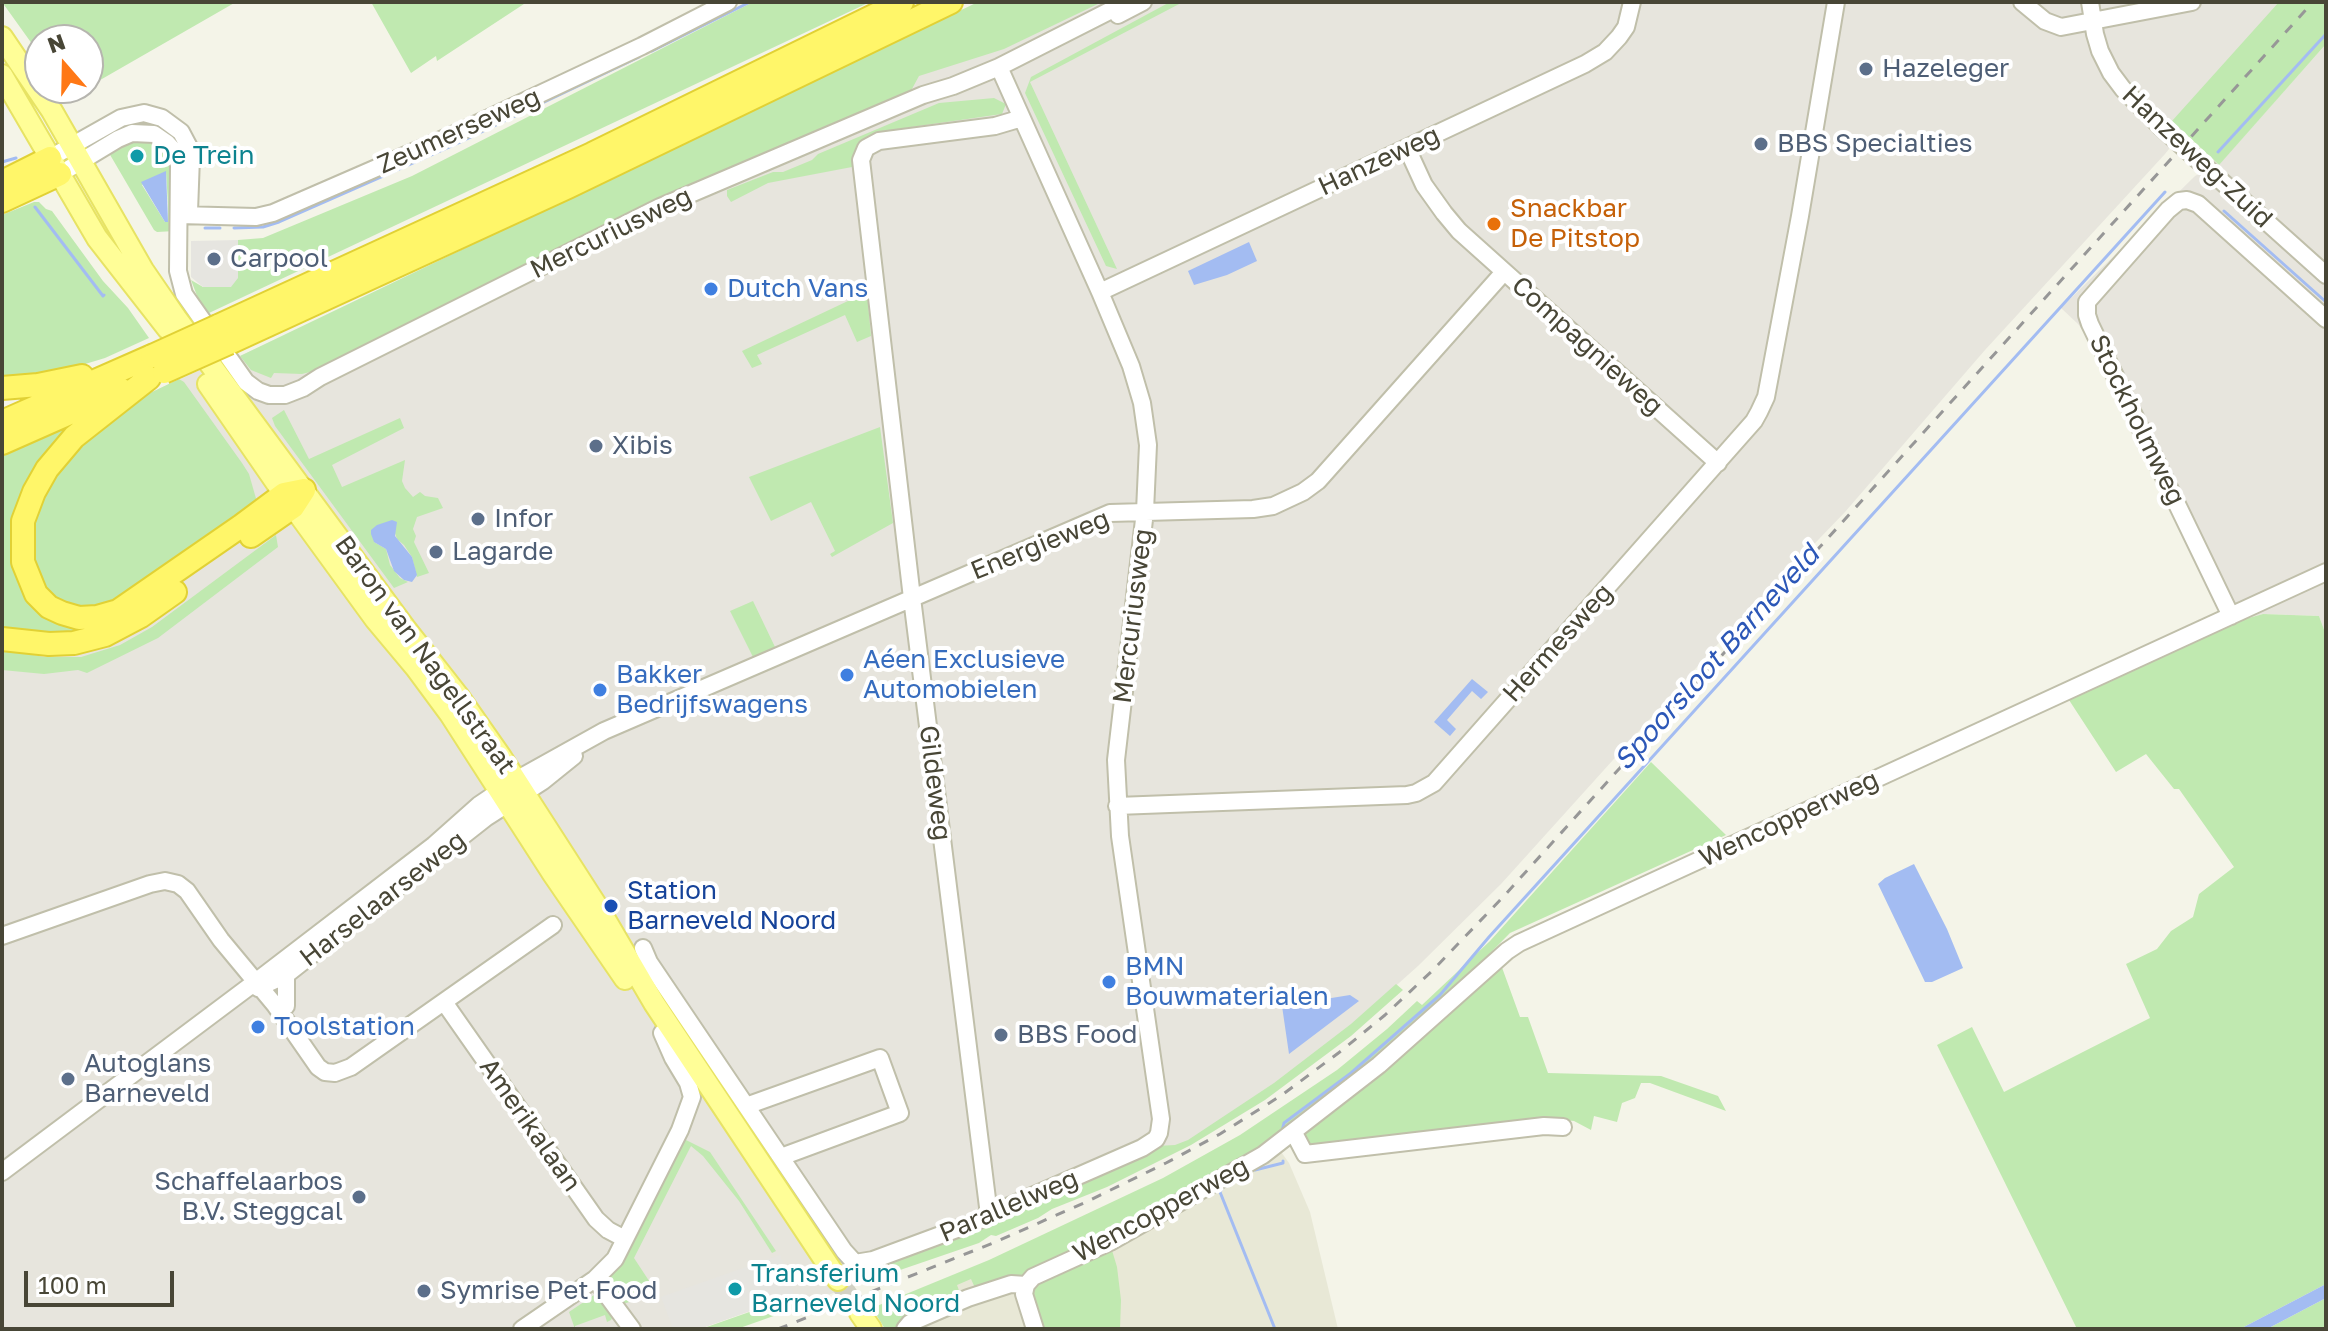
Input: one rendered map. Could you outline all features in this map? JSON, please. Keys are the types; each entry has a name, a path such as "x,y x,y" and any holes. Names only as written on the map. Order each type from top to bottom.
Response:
{"highway":[{"path":"223,334 902,2"},
{"path":"2,443 150,367 581,180 951,2"},
{"path":"2,182 55,166"},
{"path":"2,201 55,166"},
{"path":"150,367 74,437 47,469 34,492 23,521 23,562 36,594 49,607 79,618 118,611 241,526 294,497"},
{"path":"2,388 150,367"},
{"path":"2,422 150,367"},
{"path":"2,639 49,644 74,643 105,635 141,616 294,497"}],"main road":[{"name":"Baron van Nagellstraat","path":"2,37 52,111 143,270 294,497"},
{"name":"Baron van Nagellstraat","path":"2,75 97,238 124,275 163,321 294,497 459,697 512,792 546,864 835,1281 654,1003 602,914 512,792"}],"street":[{"name":"Zeumerseweg","path":"184,216 256,217 273,213 457,133 728,2"},
{"path":"1001,71 1127,2"},
{"path":"1001,71 1028,64 1076,35 1143,2"},
{"name":"Hanzeweg","path":"1100,292 1585,64 1605,52 1626,27 1632,2"},
{"name":"Hermesweg","path":"1117,806 1407,795 1434,783 1754,421 1766,397 1836,2"},
{"path":"2022,2 2061,27 2192,2"},
{"path":"2090,2 2097,22"},
{"path":"2097,22 2099,2"},
{"name":"Hanzeweg-Zuid","path":"2097,22 2114,61 2135,92 2326,266"},
{"name":"Hanzeweg-Zuid","path":"2097,22 2105,63 2131,98 2326,275"},
{"name":"Mercuriusweg","path":"55,166 76,154 132,133 146,132 161,138 172,148 178,162 184,216 178,271 184,294 236,364 250,375 284,386 320,377 670,203 908,103 957,93 1001,71 1100,292 1131,366 1142,403 1148,445 1145,511 1116,760 1117,806 1161,1119 1158,1136"},
{"name":"Gildeweg","path":"989,1215 861,160 866,148 879,141 995,126 1022,118"},
{"name":"Compagnieweg","path":"1407,148 1424,185 1459,231 1718,463"},
{"name":"Stockholmweg","path":"2231,616 2090,324 2087,302 2168,210 2179,201 2187,200 2198,204 2326,319"},
{"name":"Energieweg","path":"512,792 647,712 1110,513 1253,509 1273,506 1303,492 1318,481 1504,272"},
{"name":"Wencopperweg","path":"906,1327 968,1298 1011,1284 1026,1285 1038,1274 1110,1242 1263,1155 1379,1065 1519,943 2326,572"},
{"name":"Harselaarseweg","path":"2,1172 236,996 286,975 512,792"},
{"name":"Harselaarseweg","path":"262,983 479,805 512,792"},
{"path":"2,936 150,884 165,881 178,884 187,891 221,940 286,1006 335,1073"},
{"path":"262,983 318,1067 335,1073 351,1067 553,925"},
{"path":"643,948 649,962 746,1106 781,1157 900,1113 880,1058 746,1106"},
{"path":"286,975 286,1006"},
{"name":"Amerikalaan","path":"444,1002 596,1219 625,1239"},
{"name":"Baron van Nagellstraat","path":"625,1239 680,1130 692,1097 662,1033"},
{"path":"1294,1133 1305,1154 1544,1126 1563,1127"},
{"name":"Parallelweg","path":"781,1157 844,1251 855,1263 865,1263 973,1223 1142,1148 1158,1136"},
{"path":"522,1329 595,1279 615,1259 625,1239"},
{"path":"595,1279 632,1329"},
{"path":"1026,1285 1024,1294 1035,1329"}],"shaded area":[{"path":"1008,2 2286,2 2165,154 1985,350 1845,512 1715,647 1501,884 1418,966 1352,1025 1274,1086 1184,1144 826,1296 765,1316 762,1307 699,1329 2,1329 2,461 237,353 240,356"},
{"path":"2326,44 2326,635 2319,616 2263,614 2226,627 2099,351 2061,308 2195,176 2219,164"},
{"name":"Carpool","path":"238,240 238,278 231,287 203,287 191,277 191,241"},
{"path":"1266,1131 1289,1163 1310,1212 1338,1329 885,1329 955,1280"},
{"name":"Transferium Barneveld Noord","path":"780,1255 794,1295 699,1329 673,1329 661,1297"}],"green space":[{"path":"2,2 236,2 104,78 104,24 24,24 24,33"},
{"path":"371,2 527,2 437,61 436,56 411,73"},
{"path":"753,2 870,2 209,313 199,301 191,280 203,287 238,277 238,240 263,238 412,176"},
{"path":"978,2 1102,2 1004,49 919,76 907,98 310,372 274,373 271,378 251,370 240,356"},
{"path":"1170,2 1183,2 1030,82 1117,269 1106,266 1025,93 1031,77"},
{"path":"2279,2 2326,2 2326,44 2219,165 2172,121"},
{"path":"994,98 1006,104 1002,114 884,131 856,147 852,167 768,183 731,202 727,196 727,190 773,172 783,172 939,103"},
{"path":"154,138 173,157 175,231 154,230 109,153 118,143","holes":["166,172 168,222 165,222 142,185"]},
{"path":"34,202 52,211 149,338 105,358 62,371 2,378 2,215"},
{"path":"867,292 871,336 857,342 845,315 757,355 762,364 752,368 742,351"},
{"path":"179,379 249,474 257,502 125,599 99,609 79,609 58,602 40,585 30,552 33,518 48,482 72,448 117,409"},
{"path":"284,410 309,459 400,418 404,428 332,465 342,487 405,460 402,481 405,488 413,497 420,492 438,498 443,508 417,517 413,529 416,536 414,542 429,573 417,577 412,557 395,533 374,542 386,549 390,565 400,578 408,582 394,588 275,426 272,418"},
{"path":"83,418 33,480 31,596 110,621 73,636 2,633 2,452"},
{"path":"880,427 893,523 832,557 830,554 835,551 811,502 771,521 749,477"},
{"path":"276,535 278,547 158,638 87,673 78,670 44,674 2,670 2,649 44,657 81,657 120,645 152,627"},
{"path":"753,601 775,647 753,657 730,611"},
{"path":"2263,614 2319,616 2326,635 2326,1284 2240,1329 2077,1329 1937,1045 1972,1027 2004,1092 2150,1018 2126,964 2157,949 2171,931 2193,917 2199,894 2234,867 2179,789 2174,789 2146,754 2116,772 2069,700 2245,619"},
{"path":"1651,762 1726,835 1510,933 1447,997 1288,1132 1188,1192 1025,1278 976,1290 971,1279 957,1285 961,1296 899,1322 897,1329 885,1329 872,1308 989,1260 1163,1178 1240,1135 1337,1070 1417,1001 1422,1005 1490,941"},
{"path":"1500,962 1520,1017 1528,1017 1548,1073 1661,1076 1718,1096 1726,1111 1650,1083 1641,1083 1635,1098 1622,1103 1617,1122 1594,1116 1591,1130 1565,1120 1306,1149 1300,1135 1333,1112 1410,1047"},
{"path":"1396,984 1403,990 1351,1036 1265,1100 1191,1145 1107,1187 996,1236 991,1235 979,1243 868,1281 869,1269 1156,1146 1175,1145 1188,1140 1274,1083 1351,1024"},
{"path":"684,1139 710,1152 776,1251 772,1253 739,1201 703,1156 691,1146 634,1258 657,1293 620,1305 608,1286 608,1277"},
{"path":"1111,1247 1121,1300 1120,1329 1040,1329 1029,1288 1038,1279"},
{"path":"597,1293 613,1316 611,1320 607,1322 605,1315 575,1326 575,1329 569,1312"},
{"path":"795,1296 799,1307 737,1329 701,1329"},
{"path":"2326,1298 2326,1329 2267,1329"}],"water":[{"path":"166,171 168,222 165,222 141,182"},
{"path":"1249,242 1257,261 1227,275 1194,285 1188,271"},
{"path":"392,520 397,522 395,536 412,557 417,575 412,582 404,580 394,571 386,549 374,542 371,534 377,525"},
{"path":"1472,679 1488,692 1481,699 1472,691 1447,720 1456,729 1450,736 1434,722"},
{"path":"1914,864 1963,968 1932,982 1925,982 1878,884"},
{"path":"1350,995 1359,1001 1289,1054 1282,1006"},
{"path":"2326,1284 2326,1298 2267,1329 2240,1329"}],"waterway":[{"path":"652,51 750,2"},
{"name":"Spoorsloot Barneveld","path":"2218,152 2326,34"},
{"path":"234,228 263,227 279,222 454,145 639,57"},
{"path":"2,162 16,158"},
{"name":"Spoorsloot Barneveld","path":"1282,1131 1284,1123 1351,1073 1440,995 1489,937 2165,192"},
{"path":"35,207 104,295"},
{"path":"2224,211 2326,302"},
{"path":"205,228 220,228"},
{"name":"Spoorsloot Barneveld","path":"1255,1170 1283,1161"},
{"name":"Spoorsloot Barneveld","path":"1245,1175 1220,1192 1275,1329"}],"tunnel":[{"path":"838,1280 860,1313"}],"railway":[{"path":"778,1329 993,1243 1166,1163 1282,1095 1385,1015 1504,896 2313,2"}],"place":[{"name":"Hazeleger","path":"1866,69"},
{"name":"BBS Specialties","path":"1761,144"},
{"name":"De Trein","path":"137,156"},
{"name":"Snackbar De Pitstop","path":"1494,224"},
{"name":"Carpool","path":"214,259"},
{"name":"Dutch Vans","path":"711,289"},
{"name":"Xibis","path":"596,446"},
{"name":"Infor","path":"478,519"},
{"name":"Lagarde","path":"436,552"},
{"name":"Aéen Exclusieve Automobielen","path":"847,675"},
{"name":"Bakker Bedrijfswagens","path":"600,690"},
{"name":"Station Barneveld Noord","path":"611,906"},
{"name":"BMN Bouwmaterialen","path":"1109,982"},
{"name":"Toolstation","path":"258,1027"},
{"name":"BBS Food","path":"1001,1035"},
{"name":"Autoglans Barneveld","path":"68,1079"},
{"name":"Schaffelaarbos B.V. Steggcal","path":"359,1197"},
{"name":"Transferium Barneveld Noord","path":"735,1289"},
{"name":"Symrise Pet Food","path":"424,1291"}]}
